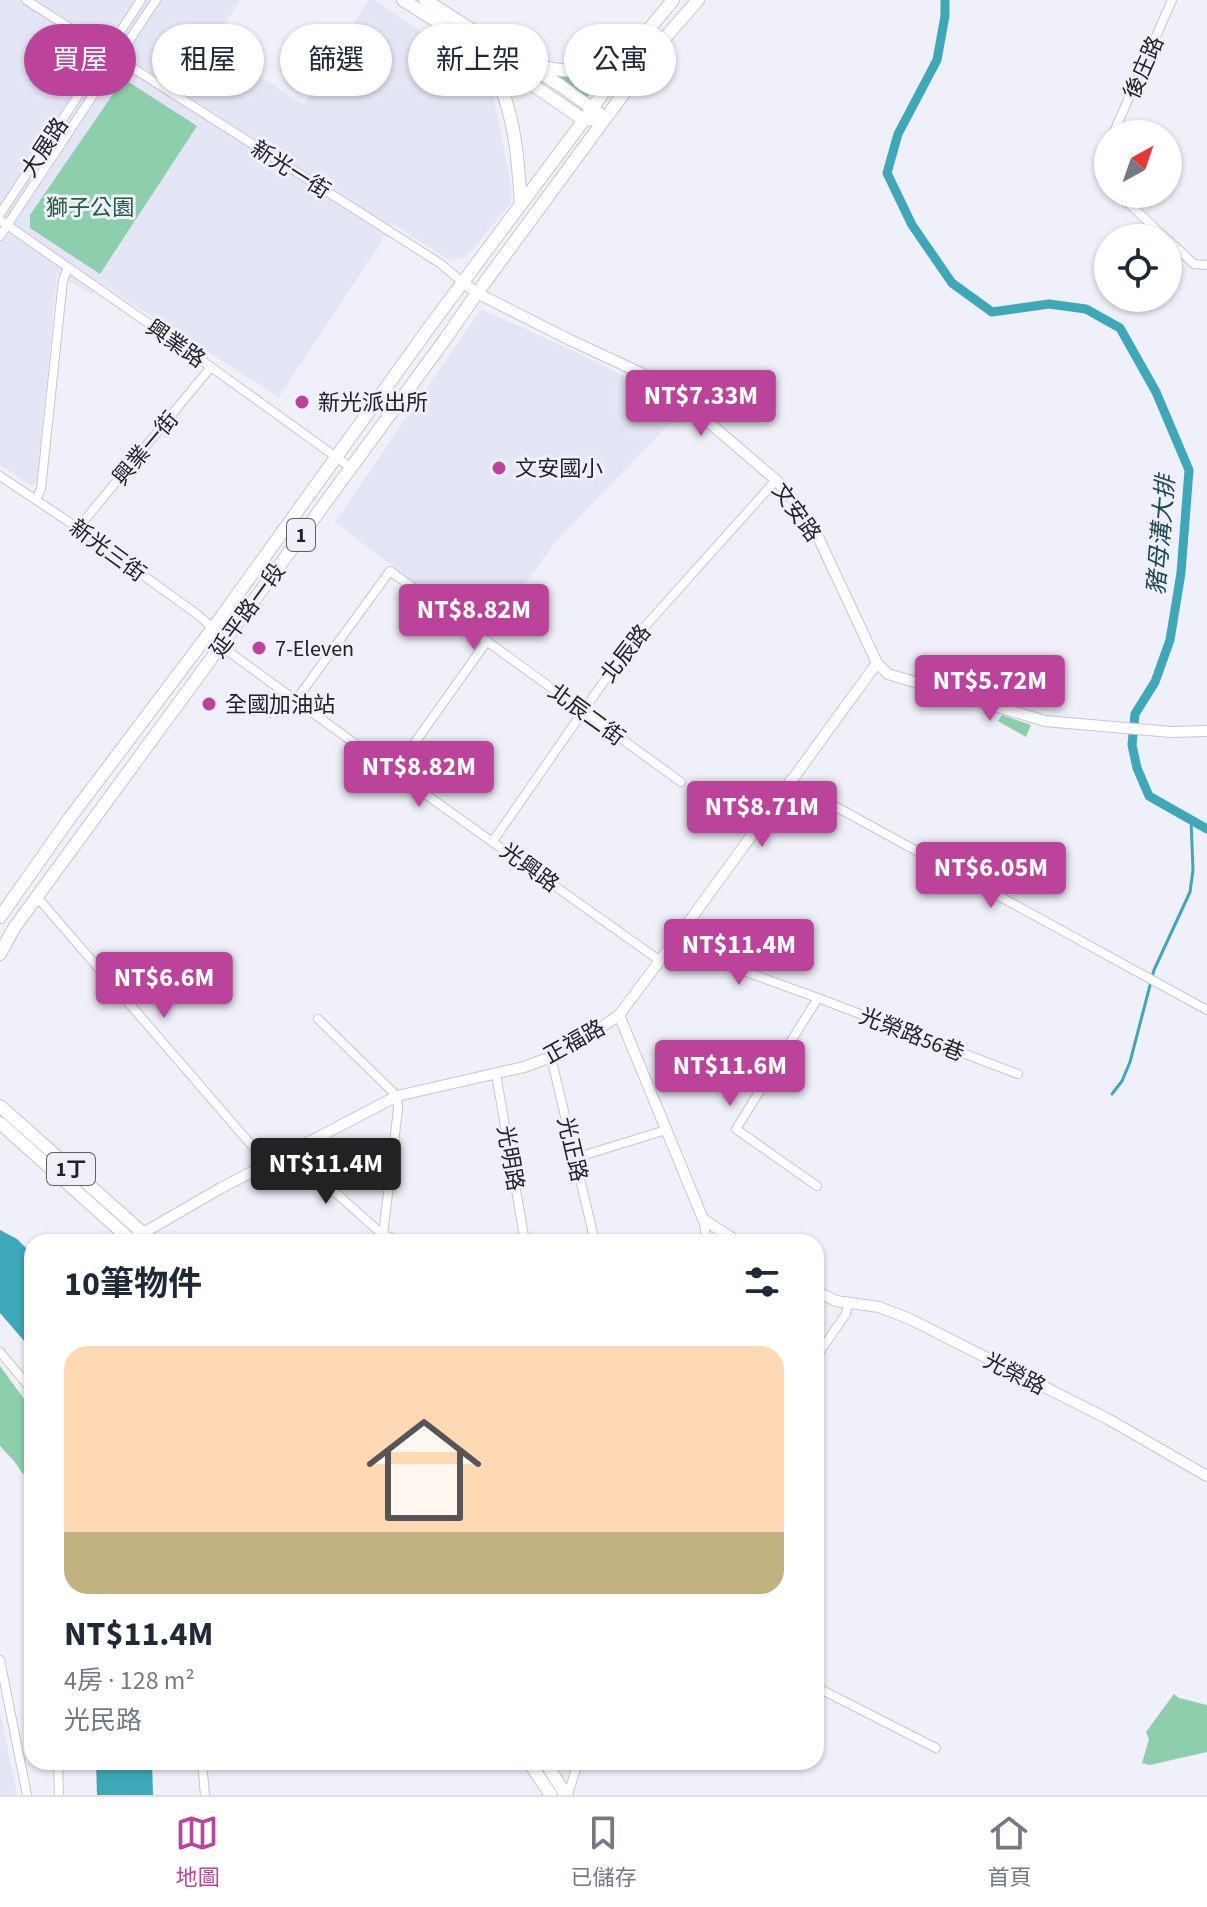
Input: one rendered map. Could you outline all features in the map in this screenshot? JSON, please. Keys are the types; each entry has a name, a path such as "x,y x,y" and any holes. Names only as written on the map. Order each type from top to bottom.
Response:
{"main road":[{"path":"403,0 426,5 458,24"},
{"name":"延平路一段","path":"653,24 673,0"},
{"name":"延平路一段","path":"0,954 14,928 605,118 663,40 698,0"},
{"path":"426,5 449,24"},
{"path":"548,79 605,118"},
{"path":"548,95 584,120 605,118"},
{"path":"503,96 517,149 521,204"},
{"name":"延平路一段","path":"0,917 601,96"},
{"path":"138,728 153,739"},
{"path":"69,819 86,831"},
{"name":"1丁","path":"0,1106 131,1234"},
{"name":"1丁","path":"0,1123 130,1234"},
{"path":"534,1770 551,1795"},
{"path":"550,1770 567,1795"}],"street":[{"name":"新光一街","path":"26,0 63,24"},
{"name":"大展路","path":"125,24 141,0"},
{"name":"大展路","path":"136,31 156,0"},
{"name":"後庄路","path":"1119,120 1172,0"},
{"name":"新光一街","path":"136,70 441,264 462,282"},
{"name":"大展路","path":"0,214 77,96"},
{"name":"大展路","path":"0,236 4,222 92,96"},
{"path":"1134,208 1151,224"},
{"name":"興業路","path":"4,222 350,467"},
{"path":"1182,253 1194,264 1207,265"},
{"path":"36,499 41,489 63,280 68,268"},
{"name":"文安路","path":"462,282 477,293 570,340 656,380 776,480 819,539 877,663"},
{"name":"興業一街","path":"78,528 211,367"},
{"name":"新光三街","path":"0,476 78,528 213,628"},
{"name":"北辰路","path":"493,841 632,641 776,480"},
{"name":"北辰二街","path":"296,700 390,571 681,782"},
{"path":"213,628 221,646"},
{"path":"394,772 487,641"},
{"name":"光興路","path":"221,646 659,960"},
{"path":"877,663 888,674 1045,721 1171,732 1207,731"},
{"name":"正福路","path":"142,1234 267,1163 397,1096 524,1067 551,1057 619,1015 877,663"},
{"path":"789,781 1207,1010"},
{"path":"37,897 267,1163"},
{"name":"光榮路56巷","path":"671,945 1018,1074"},
{"path":"817,1186 736,1129 818,998"},
{"path":"619,1015 703,1219 706,1234"},
{"path":"318,1019 397,1096 398,1109 382,1234"},
{"name":"光正路","path":"551,1057 593,1234"},
{"name":"光明路","path":"496,1074 524,1234"},
{"path":"575,1158 666,1130"},
{"path":"290,1152 376,1234"},
{"path":"703,1219 726,1234"},
{"name":"光榮路","path":"824,1295 836,1301 879,1307 910,1319 1108,1419 1207,1476"},
{"path":"824,1346 846,1314 848,1303"},
{"path":"0,1352 24,1381"},
{"path":"0,1660 27,1795"},
{"path":"824,1691 936,1748"},
{"path":"58,1770 59,1795"},
{"path":"203,1770 205,1795"},
{"path":"567,1795 575,1770"}],"shaded area":[{"path":"0,0 240,0 225,24 152,24 152,96 264,96 264,79 280,90 280,96 290,96 304,105 309,96 392,96 392,24 353,24 368,0 375,0 410,24 408,96 494,96 512,192 510,204 467,256 449,260 393,224 279,397 101,284 93,295 57,274 37,481 32,485 27,483 0,465"},
{"name":"文安國小","path":"481,309 644,386 678,415 557,540 486,638 335,522"},
{"path":"0,1711 15,1785 17,1795 0,1795"}],"green space":[{"name":"獅子公園","path":"136,87 197,126 100,274 30,228 30,215 112,96 136,96"},
{"path":"1002,715 1031,725 1026,737 998,721"},
{"path":"0,1366 24,1399 24,1473 0,1446"},
{"path":"1174,1694 1207,1705 1207,1752 1150,1765 1142,1763 1149,1739 1146,1732"}],"water":[{"path":"0,1230 24,1246 24,1341 0,1313"},
{"path":"96,1770 152,1770 153,1795 97,1795"}],"waterway":[{"name":"豬母溝大排","path":"945,0 937,60 898,134 887,173 912,225 952,283 992,312 1049,304 1086,309 1120,328 1156,392 1189,470 1181,573 1170,640 1155,682 1135,714 1132,745 1137,768 1149,796 1207,829"},
{"path":"1112,1094 1130,1062 1154,970 1190,892 1193,870 1191,820"}],"place":[{"name":"新光派出所","path":"302,402"},
{"name":"文安國小","path":"499,468"},
{"name":"7-Eleven","path":"259,648"},
{"name":"全國加油站","path":"209,704"}]}
